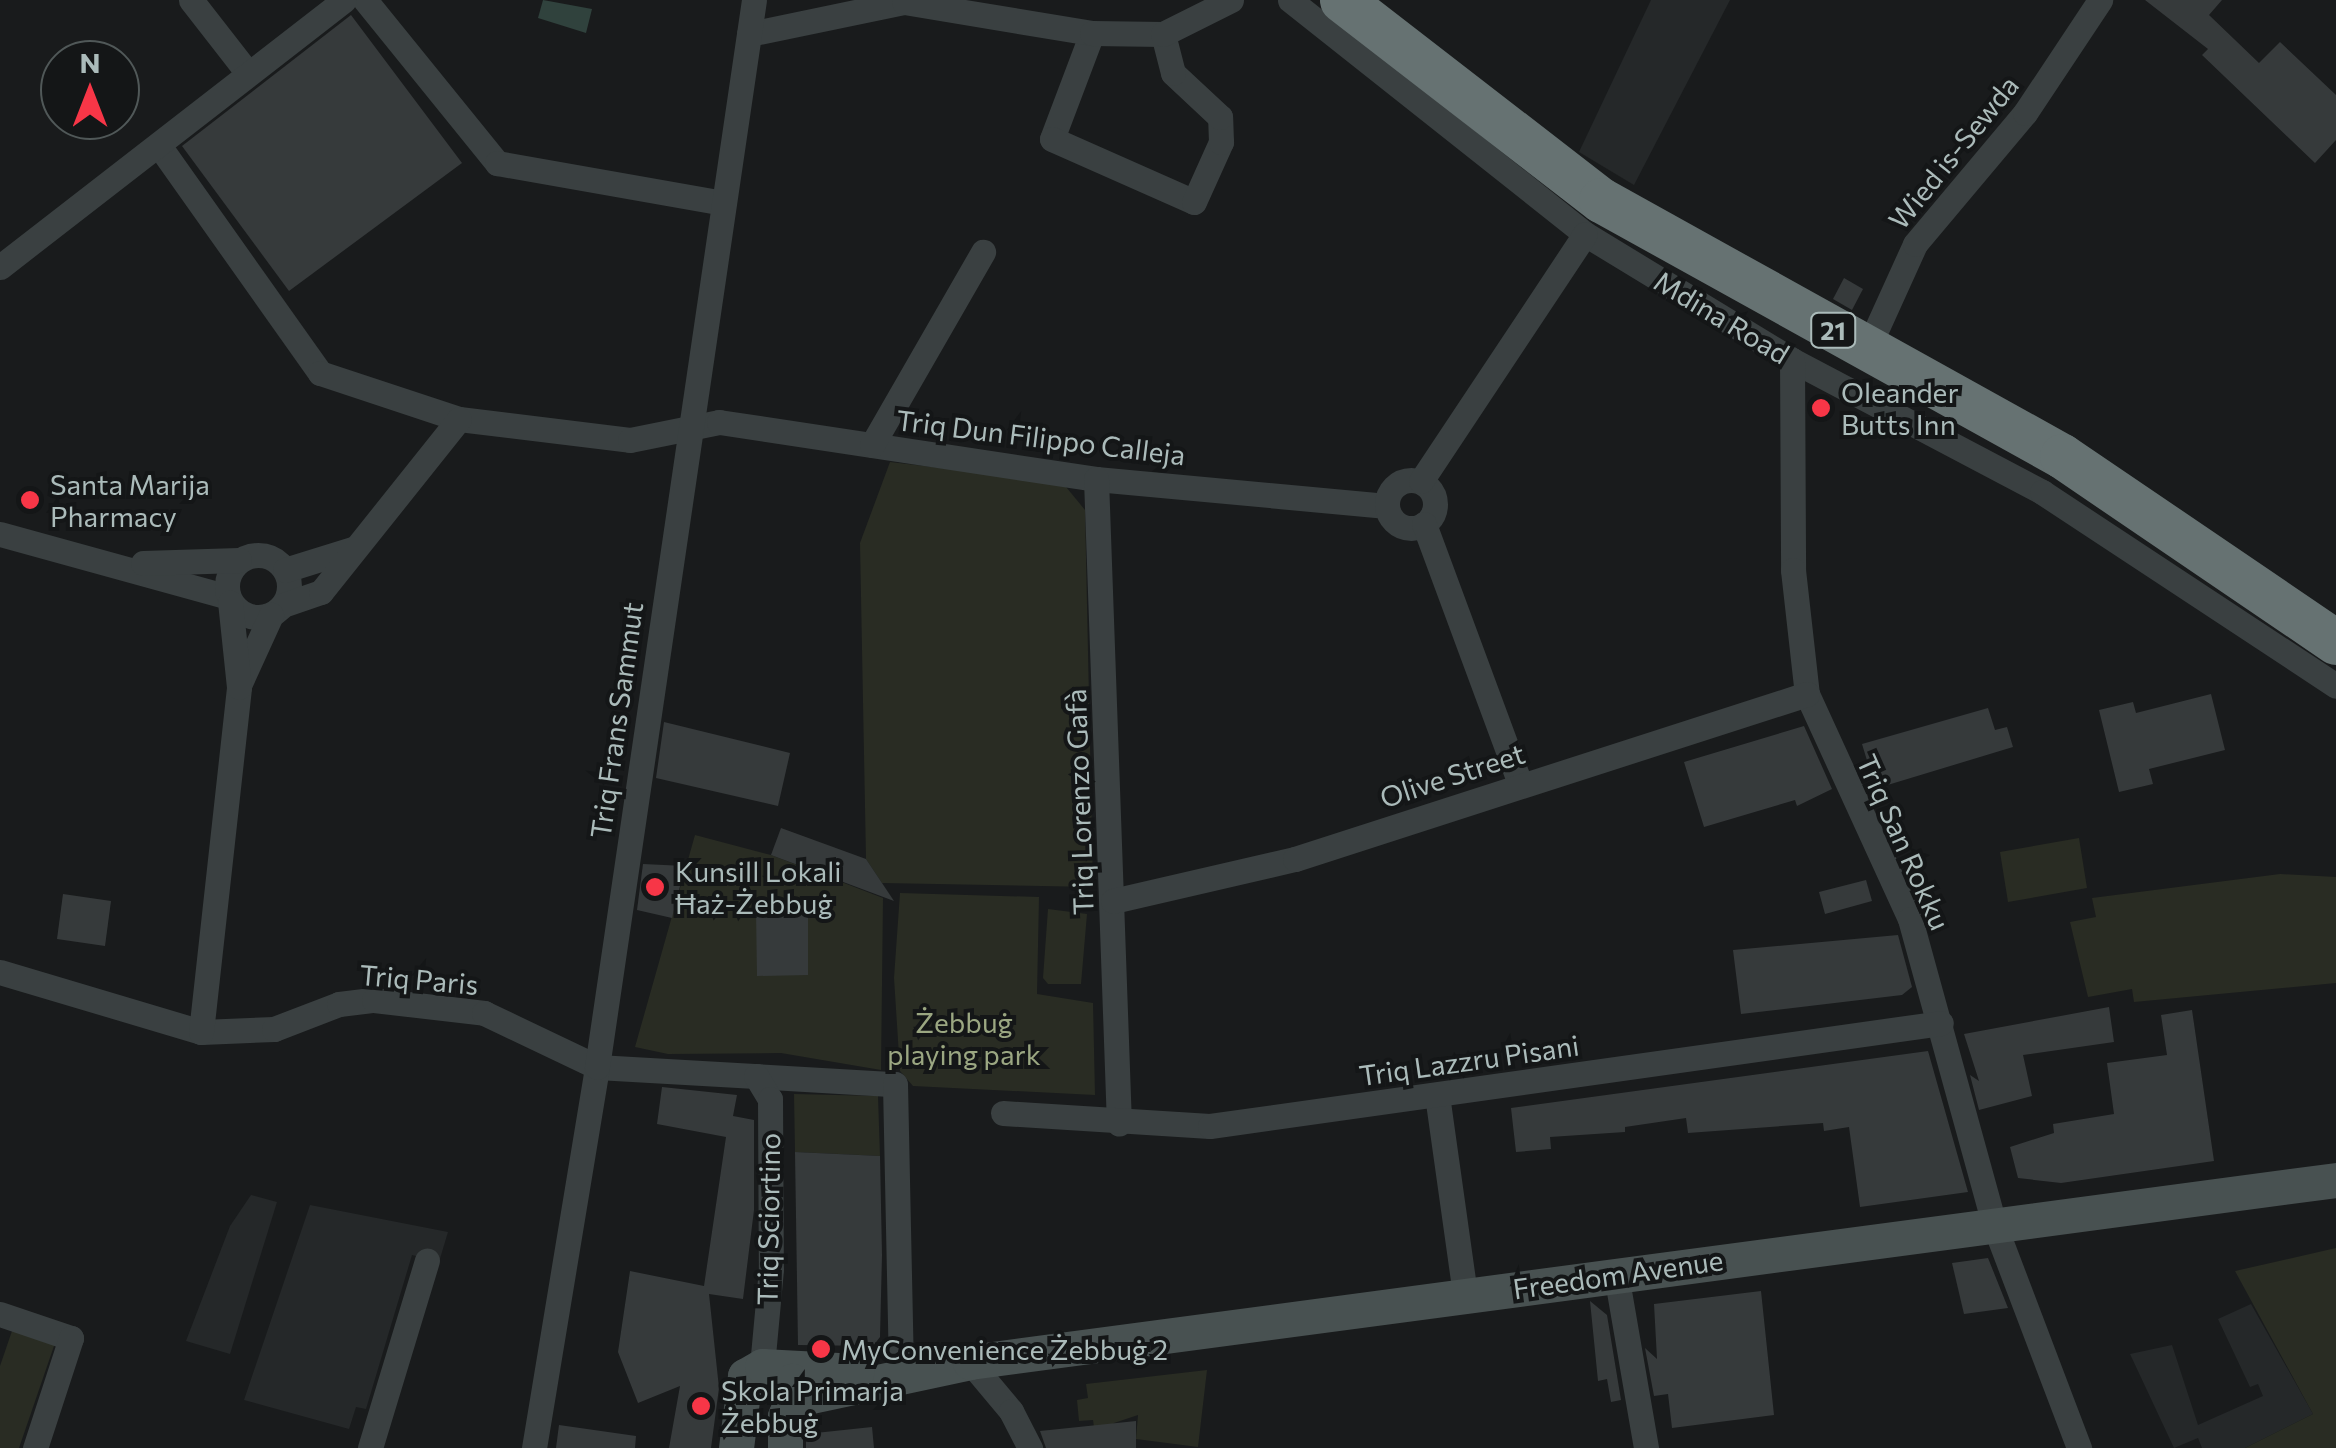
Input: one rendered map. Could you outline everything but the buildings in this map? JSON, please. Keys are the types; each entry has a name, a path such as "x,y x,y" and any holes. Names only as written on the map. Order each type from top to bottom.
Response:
{"highway":[{"name":"Mdina Road","path":"1342,0 1601,200 2062,456 2336,642"}],"street":[{"path":"191,0 246,72"},
{"path":"0,267 160,147 246,72 344,0"},
{"path":"364,0 497,162 723,203"},
{"name":"Triq Frans Sammut","path":"534,1448 597,1067 754,0"},
{"path":"749,34 904,2 1092,33 1163,34 1231,0"},
{"name":"Mdina Road","path":"1290,0 1586,234 1792,360 2042,492 2336,686"},
{"name":"Wied is-Sewda","path":"1867,350 1915,244 2024,113 2100,0"},
{"path":"1092,33 1052,139 1194,202 1221,142 1220,117 1173,73 1163,34"},
{"name":"Triq Dun Filippo Calleja","path":"160,147 320,374 459,419 630,440 719,422 1096,478 1388,506"},
{"path":"1420,482 1586,234"},
{"path":"872,445 982,252"},
{"name":"Triq San Rokku","path":"1792,360 1793,570 1807,694 1910,919 1942,1023 1994,1224 2079,1448"},
{"path":"0,534 118,564 229,600 244,615 277,610 321,592 459,419"},
{"name":"Triq Lorenzo Gafà","path":"1096,478 1119,1124"},
{"path":"1420,482 1397,484 1388,506 1400,525 1424,524"},
{"path":"1420,482 1435,504 1424,524 1520,784"},
{"path":"285,570 352,549"},
{"path":"118,564 269,556 285,570 289,588 239,686"},
{"path":"202,1032 239,686 228,574 239,560"},
{"name":"Olive Street","path":"1113,901 1295,859 1807,694"},
{"name":"Triq Paris","path":"0,972 202,1032 274,1029 339,1004 374,1000 484,1012 597,1067 895,1084 901,1373"},
{"name":"Triq Lazzru Pisani","path":"1003,1113 1119,1124 1210,1126 1942,1023"},
{"name":"Triq Sciortino","path":"736,1448 740,1382 782,1400 771,1269 770,1099 756,1076"},
{"path":"1437,1095 1466,1294"},
{"name":"Freedom Avenue","path":"782,1400 970,1362 2336,1180"},
{"path":"370,1448 428,1260"},
{"path":"1616,1274 1646,1448"},
{"path":"0,1314 72,1338 35,1448"},
{"path":"970,1362 1011,1410 1030,1448"}],"shaded area":[{"path":"543,0 592,9 586,33 538,18"},
{"path":"1651,0 1730,0 1634,185 1579,152"},
{"path":"251,1195 277,1202 230,1354 186,1341 230,1226"},
{"path":"310,1205 448,1232 439,1262 412,1255 366,1409 356,1407 349,1429 244,1400"},
{"path":"2251,1304 2313,1414 2245,1448 2202,1448 2198,1438 2174,1448 2130,1354 2172,1345 2198,1425 2263,1396 2258,1384 2250,1387 2218,1319"}],"green space":[{"path":"890,462 1062,482 1085,510 1093,887 882,883 866,859 860,543"},
{"path":"695,835 771,855 883,898 881,1070 781,1053 668,1054 635,1047"},
{"path":"2079,838 2087,888 2008,902 2000,852"},
{"path":"2280,874 2336,877 2336,983 2134,1002 2132,989 2088,997 2070,922 2096,917 2092,898"},
{"name":"Żebbuġ playing park","path":"900,893 1039,897 1037,994 1093,1003 1095,1095 913,1086 900,1071 894,978"},
{"path":"1048,909 1087,914 1081,984 1048,984 1043,978"},
{"path":"794,1094 878,1096 880,1156 795,1152"},
{"path":"2336,1248 2336,1448 2245,1448 2313,1414 2235,1271"},
{"path":"13,1328 55,1343 19,1448 0,1448 0,1366"},
{"path":"1207,1370 1198,1447 1136,1439 1138,1415 1114,1423 1096,1442 1093,1420 1079,1421 1077,1400 1088,1398 1086,1384"}],"place":[{"name":"Oleander Butts Inn","path":"1821,408"},
{"name":"Santa Marija Pharmacy","path":"30,500"},
{"name":"Kunsill Lokali Ħaż-Żebbuġ","path":"655,887"},
{"name":"MyConvenience Żebbuġ 2","path":"821,1349"},
{"name":"Skola Primarja Żebbuġ","path":"701,1406"}]}
